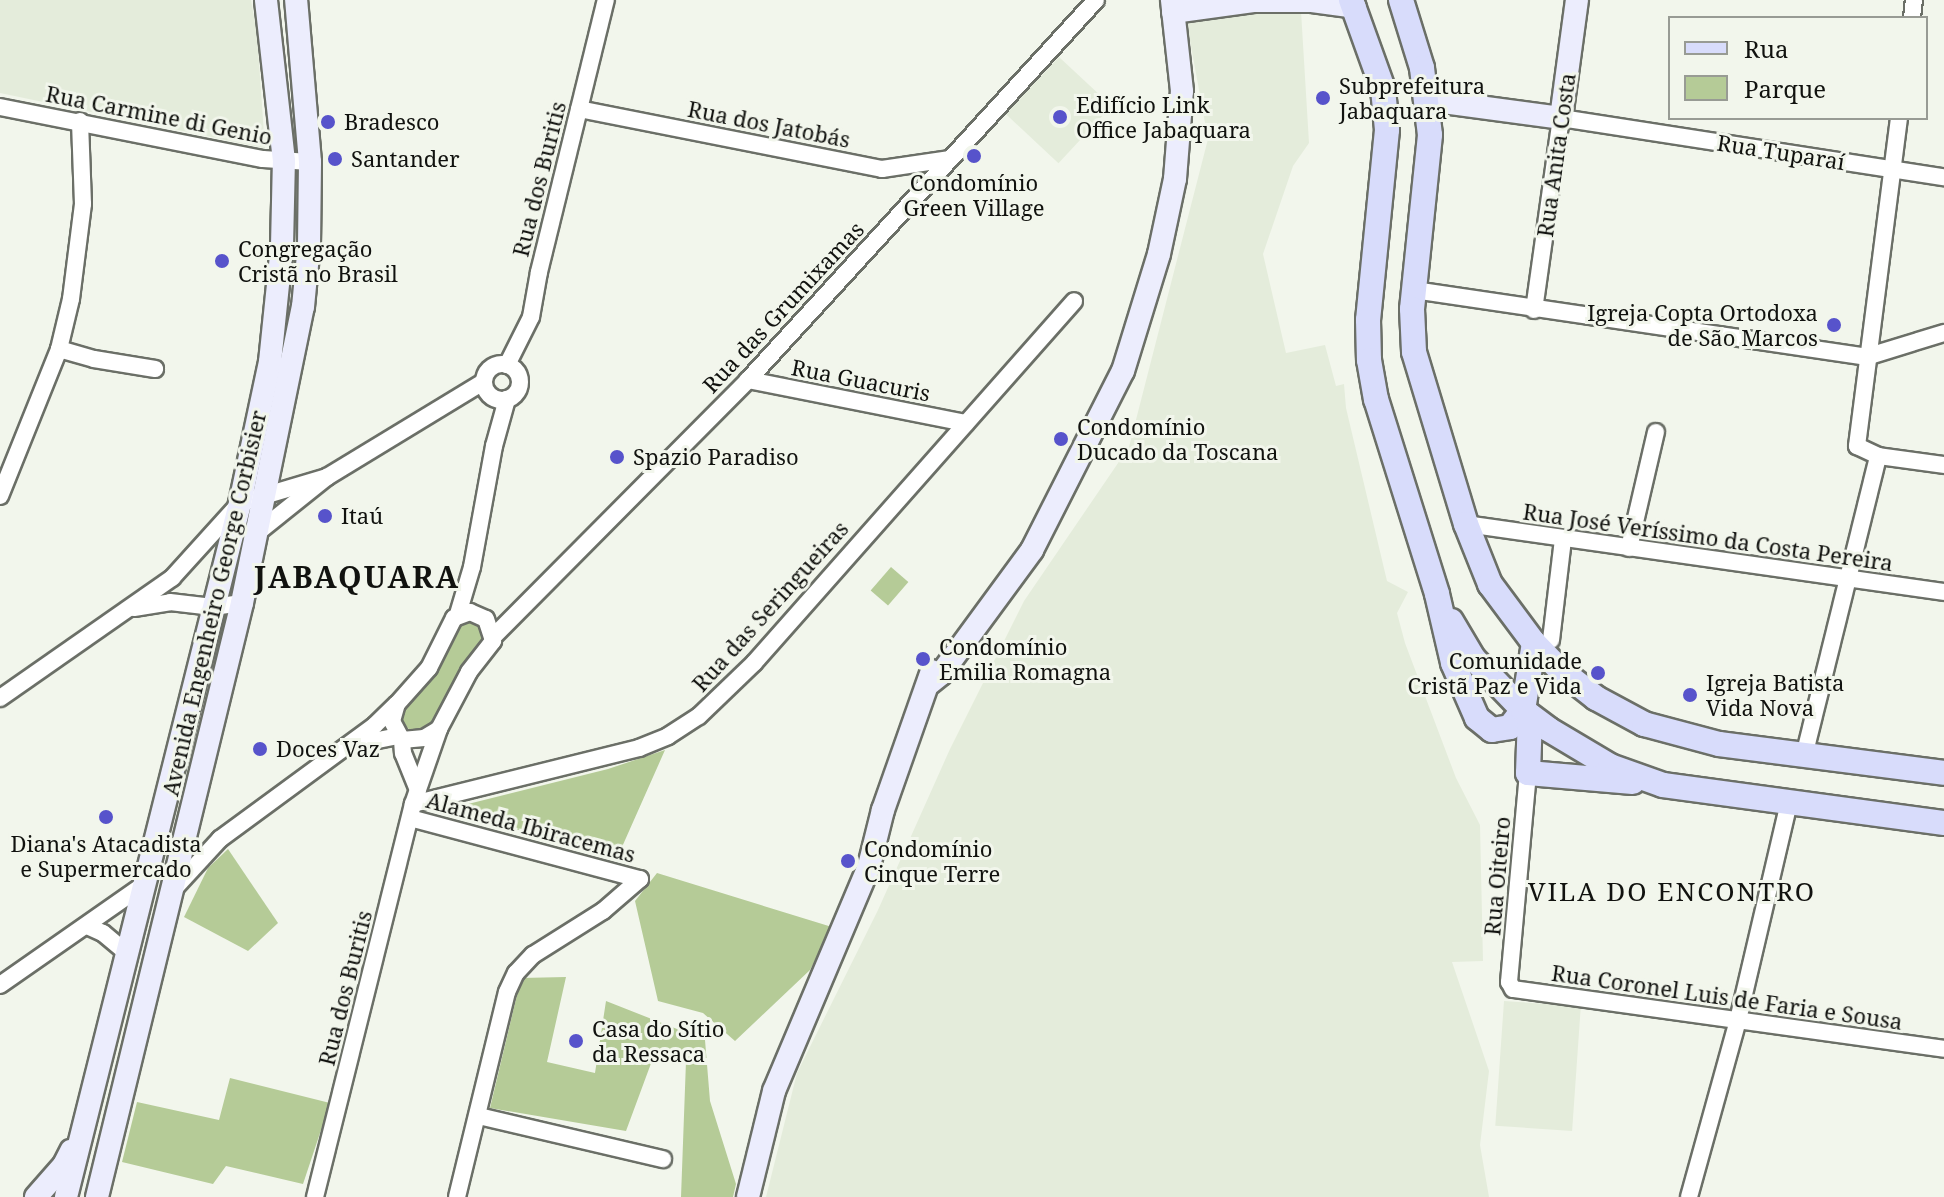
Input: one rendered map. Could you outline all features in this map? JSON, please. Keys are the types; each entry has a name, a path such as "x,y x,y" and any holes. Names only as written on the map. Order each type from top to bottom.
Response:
{"main road":[{"name":"Avenida Engenheiro George Corbisier","path":"66,1197 240,503 278,303 284,161 266,0"},
{"name":"Avenida Engenheiro George Corbisier","path":"97,1197 242,603 303,307 309,245 310,162 296,0"},
{"path":"748,1197 774,1091 869,866 890,786 930,683 941,674 1025,542 1039,531 1094,432 1123,371 1159,254 1175,179 1182,91 1172,6 1313,0 1353,4 1383,89 1387,130 1368,320 1369,360 1376,399 1437,594 1453,663 1477,718 1485,727 1500,731 1527,713"},
{"path":"1401,0 1415,37 1428,100 1429,165 1414,290 1414,352 1466,524 1490,584 1587,691 1644,724 1719,744 1944,773"},
{"name":"Rua Anita Costa","path":"1561,118 1577,0"},
{"name":"Rua Tuparaí","path":"1428,100 1561,118"},
{"path":"1437,594 1473,658 1527,713 1593,758 1663,785"},
{"path":"1542,642 1527,713 1528,773 1663,785 1944,823"},
{"path":"36,1197 64,1165 83,1125"}],"street":[{"name":"Rua dos Buritis","path":"507,365 531,317 606,0"},
{"name":"Rua das Grumixamas","path":"439,729 494,636 748,380 1096,0"},
{"name":"Rua Carmine di Genio","path":"0,107 284,161 310,162"},
{"name":"Rua dos Jatobás","path":"579,109 882,169 950,159"},
{"name":"Rua Tuparaí","path":"1561,118 1944,177"},
{"name":"Rua Anita Costa","path":"1534,310 1561,118"},
{"path":"1899,120 1857,446 1878,456 1944,465"},
{"path":"2,485 59,349 80,249 83,204 80,121"},
{"path":"1414,290 1866,357 1944,333"},
{"name":"Rua das Seringueiras","path":"414,804 639,748 668,736 699,716 754,663 1074,301"},
{"path":"59,349 94,359 155,369"},
{"path":"257,533 327,477 483,382 491,368 507,365 516,371 520,382 516,393 500,399"},
{"name":"Rua Guacuris","path":"748,380 966,423"},
{"path":"483,382 500,399"},
{"path":"170,893 220,839 344,748 397,704 429,668 464,613 500,399"},
{"path":"1629,548 1656,432"},
{"path":"1804,756 1878,456"},
{"path":"0,698 172,578 240,503 327,477"},
{"name":"Rua José Veríssimo da Costa Pereira","path":"1466,524 1944,592"},
{"path":"1542,642 1563,540"},
{"path":"172,578 177,603"},
{"path":"129,609 177,603 213,607 242,603"},
{"path":"464,613 486,619 494,636"},
{"path":"397,704 392,721 400,738 414,804"},
{"name":"Rua dos Buritis","path":"315,1197 414,804 439,729"},
{"path":"344,748 400,738 424,738 439,729"},
{"name":"Rua Oiteiro","path":"1509,982 1528,773"},
{"path":"1689,1197 1738,1020 1789,802"},
{"name":"Alameda Ibiracemas","path":"414,804 640,879 603,911 533,955 516,973 507,992 479,1116"},
{"path":"185,834 200,842 220,839"},
{"path":"0,985 147,883"},
{"path":"87,926 103,933 129,955"},
{"name":"Rua Coronel Luis de Faria e Sousa","path":"1509,982 1518,991 1944,1049"},
{"path":"457,1197 479,1116 663,1159"}],"shaded area":[{"path":"0,0 251,0 257,34 265,148 0,93"},
{"path":"1301,11 1309,143 1293,166 1263,254 1286,353 1325,345 1336,386 1344,384 1346,408 1387,581 1408,592 1397,613 1405,643 1456,778 1480,825 1483,961 1452,962 1489,1071 1480,1145 1489,1197 766,1197 797,1073 878,910 950,749 1024,601 1129,447 1208,139 1186,19 1222,12"},
{"path":"1059,57 1112,106 1058,163 1006,114"},
{"path":"1504,1001 1581,1006 1572,1131 1495,1126"}],"green space":[{"path":"891,567 908,582 888,605 871,590"},
{"path":"469,619 482,622 488,639 430,731 411,731 400,721 403,708 425,687 457,626"},
{"path":"665,750 618,856 454,813 460,806 608,769"},
{"path":"228,849 278,923 248,951 184,917 208,868"},
{"path":"657,873 832,927 810,970 735,1041 703,1013 658,1001 635,901"},
{"path":"566,977 547,1062 595,1073 606,1001 705,1040 710,1101 736,1184 733,1197 681,1197 686,1061 653,1058 626,1131 490,1108 521,978"},
{"path":"230,1078 330,1103 303,1184 226,1166 213,1184 122,1162 137,1102 219,1120"}],"place":[{"name":"Subprefeitura Jabaquara","path":"1323,98"},
{"name":"Edifício Link Office Jabaquara","path":"1060,117"},
{"name":"Bradesco","path":"328,122"},
{"name":"Condomínio Green Village","path":"974,156"},
{"name":"Santander","path":"335,159"},
{"name":"Congregação Cristã no Brasil","path":"222,261"},
{"name":"Igreja Copta Ortodoxa de São Marcos","path":"1834,325"},
{"name":"Condomínio Ducado da Toscana","path":"1061,439"},
{"name":"Spazio Paradiso","path":"617,457"},
{"name":"Itaú","path":"325,516"},
{"name":"Condomínio Emilia Romagna","path":"923,659"},
{"name":"Comunidade Cristã Paz e Vida","path":"1598,673"},
{"name":"Igreja Batista Vida Nova","path":"1690,695"},
{"name":"Doces Vaz","path":"260,749"},
{"name":"Diana's Atacadista e Supermercado","path":"106,817"},
{"name":"Condomínio Cinque Terre","path":"848,861"},
{"name":"Casa do Sítio da Ressaca","path":"576,1041"}],"district":[{"name":"JABAQUARA","path":"357,577"},
{"name":"VILA DO ENCONTRO","path":"1672,892"}]}
